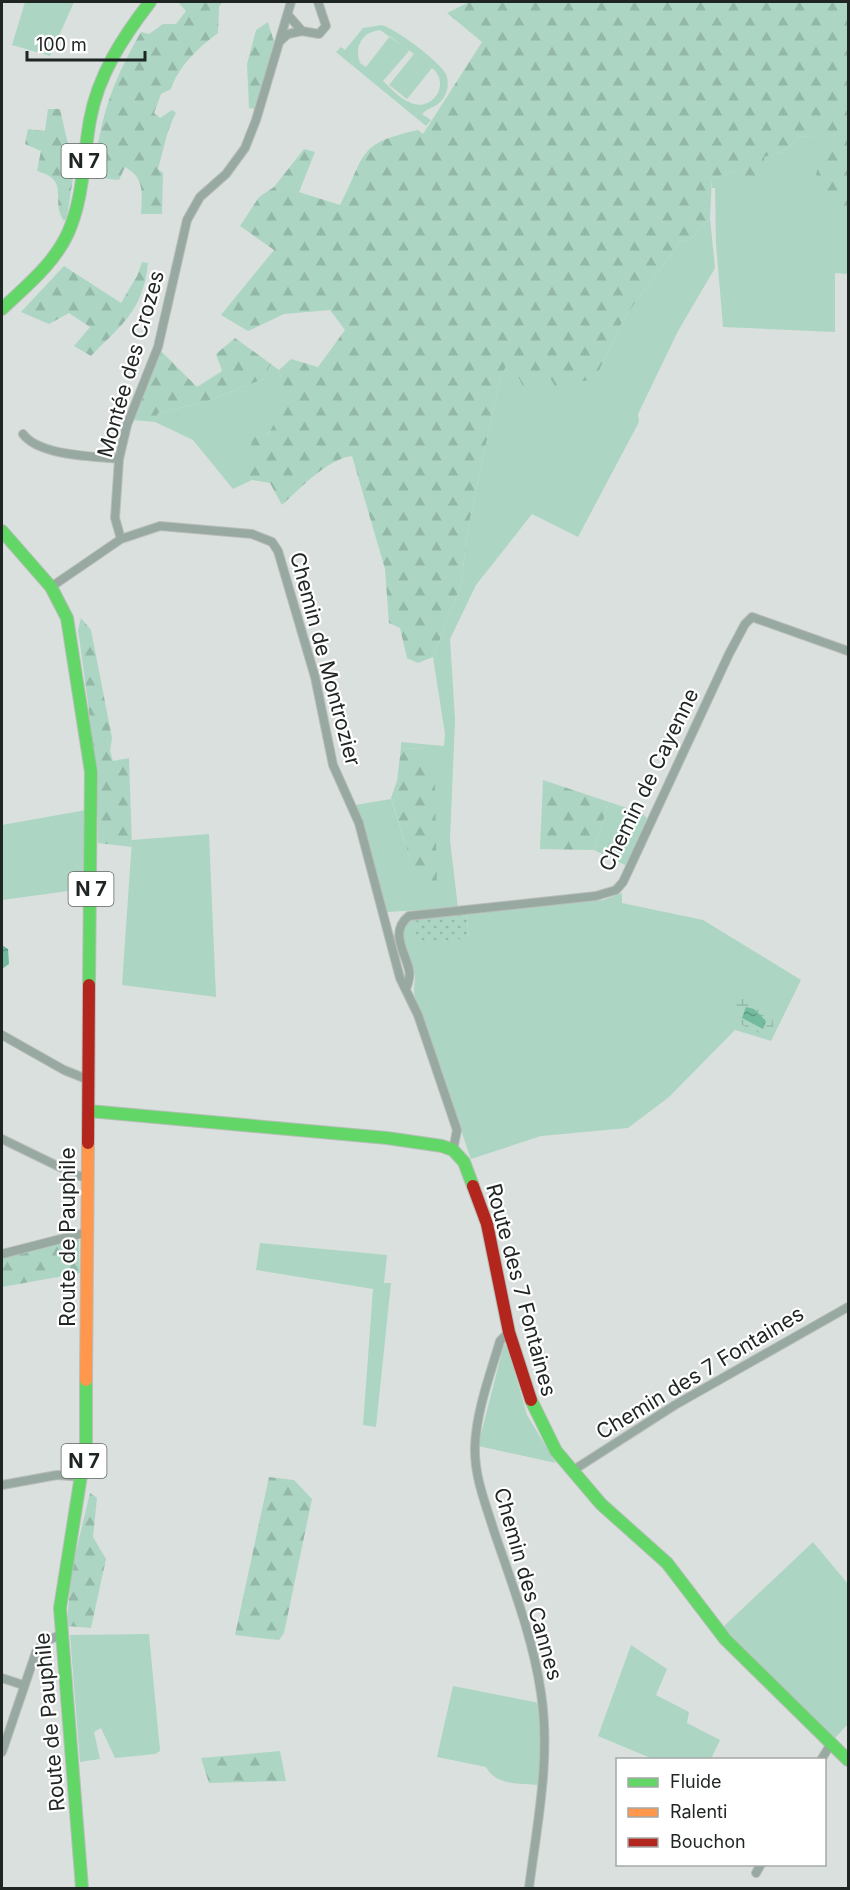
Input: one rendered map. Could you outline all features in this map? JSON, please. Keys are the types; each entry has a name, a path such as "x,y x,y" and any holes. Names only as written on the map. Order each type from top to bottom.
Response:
{"main road":[{"name":"N 7","path":"2,309 44,269 68,233 77,202 94,101 121,44 150,2"},
{"name":"N 7","path":"2,531 51,587"},
{"name":"Route de Pauphile","path":"51,587 62,605 71,634 91,772 86,1444 83,1477 62,1579 60,1635 82,1888"},
{"path":"89,1112 387,1138 442,1146 453,1150"},
{"name":"Route des 7 Fontaines","path":"453,1150 464,1162 487,1224 521,1374 537,1416 556,1451 601,1504 658,1554 725,1639 849,1760"}],"street":[{"name":"Montée des Crozes","path":"121,539 115,518 119,459 127,425 158,347 187,220 200,197 226,174 244,148 256,120 291,2"},
{"path":"277,45 288,34 302,31 316,35 325,30 318,2"},
{"path":"288,15 302,31"},
{"path":"23,434 29,441 56,451 119,459"},
{"name":"Chemin de Montrozier","path":"51,587 121,539 135,532 160,526 239,531 272,542 278,551 315,677 333,765 359,823 400,978 418,1015 457,1130 453,1150"},
{"name":"Chemin de Cayenne","path":"406,989 410,972 398,932 402,921 409,916 596,896 616,890 623,882 729,654 745,624 752,617 849,651"},
{"path":"2,1035 64,1070 89,1080"},
{"path":"2,1139 76,1175 88,1178"},
{"path":"2,1254 88,1232"},
{"name":"Chemin des 7 Fontaines","path":"572,1471 675,1405 849,1307"},
{"name":"Chemin des Cannes","path":"510,1332 500,1341 479,1418 475,1448 484,1500 531,1647 544,1710 545,1755 542,1791 529,1888"},
{"path":"2,1485 57,1475 83,1477"},
{"path":"2,1752 23,1685 40,1646 60,1635"},
{"path":"2,1678 23,1685"},
{"path":"823,1758 832,1742"},
{"path":"756,1873 760,1866"}],"green space":[{"path":"25,2 74,2 50,56 12,45"},
{"path":"178,2 222,2 219,7 218,33 190,58 171,89 161,94 154,113 160,118 172,110 176,113 167,133 158,169 163,173 162,214 141,214 141,187 136,176 125,167 119,180 93,177 96,155 108,102 130,51 141,32 149,34 163,24 176,24 186,11"},
{"path":"469,2 848,2 848,213 835,206 814,187 823,138 802,136 782,152 764,157 766,174 755,183 738,171 712,178 710,218 690,240 680,242 624,318 595,379 555,386 543,366 525,390 513,367 506,366 499,383 467,533 461,585 433,657 418,663 407,658 400,628 389,623 385,569 352,456 324,468 282,505 270,483 252,480 245,471 253,437 267,436 286,403 279,370 291,359 318,367 345,330 330,310 284,314 248,331 221,315 274,250 240,226 259,197 274,187 304,149 315,152 299,192 340,205 360,163 373,146 383,140 418,130 423,134 482,42 447,13"},
{"path":"268,22 274,42 255,109 249,108 247,64 256,30"},
{"path":"382,25 389,28 426,54 446,74 448,86 444,97 422,114 431,120 426,126 336,52 341,47 345,50 363,28","holes":["380,30 389,37 366,67 360,63 359,46 364,37","403,46 414,54 389,85 407,99 432,68 438,75 439,89 436,96 425,104 417,105 405,100 383,81 409,51"]},
{"path":"48,109 60,109 74,171 67,217 64,221 58,205 57,185 48,175 37,171 41,151 25,144 28,129 45,131"},
{"path":"802,136 823,138 835,206 848,213 848,274 835,273 835,332 723,327 716,243 715,188 712,188 712,178 738,171 764,157 782,152"},
{"path":"710,218 715,268 678,331 638,414 639,422 578,537 532,514 476,585 450,639 455,720 450,840 458,908 387,912 364,824 355,805 391,799 410,859 424,749 401,748 401,742 444,746 445,734 433,657 461,585 467,533 499,383 506,366 543,365 595,379 624,318 680,242 690,240"},
{"path":"142,262 148,263 136,305 129,316 91,356 74,346 90,327 69,313 49,324 21,312 64,266 121,303 137,276"},
{"path":"235,338 271,364 263,379 206,402 158,413 155,422 132,420 160,350 197,387 222,371 216,354"},
{"path":"271,364 279,370 287,403 245,471 252,480 233,489 193,440 155,422 158,413 206,402 263,379"},
{"path":"81,618 91,630 112,738 110,751 113,761 129,758 132,847 98,843 94,763 78,630"},
{"path":"401,748 424,749 435,786 437,887 431,888 410,859 391,798 397,781"},
{"path":"543,780 609,802 594,850 540,849"},
{"path":"609,802 642,813 647,818 627,866 594,850"},
{"path":"86,810 83,889 2,900 2,825"},
{"path":"209,834 216,997 122,985 132,840"},
{"path":"622,893 622,903 703,920 801,980 771,1041 735,1030 669,1097 628,1128 541,1136 471,1159 415,998 415,973 405,945 403,929 409,920 418,918 469,937 466,913 603,900"},
{"path":"466,913 469,938 413,944 411,931 418,918"},
{"path":"739,990 769,1012 773,1025 772,1032 765,1036 738,1023 731,1001"},
{"path":"73,1239 79,1240 80,1273 2,1287 2,1258"},
{"path":"260,1243 387,1255 384,1283 391,1283 376,1427 363,1425 373,1289 256,1270"},
{"path":"504,1344 507,1345 527,1415 556,1463 478,1446"},
{"path":"269,1477 294,1480 312,1499 284,1633 279,1640 235,1635"},
{"path":"90,1493 97,1498 93,1537 106,1559 91,1628 67,1626 71,1572"},
{"path":"813,1542 848,1584 848,1724 835,1738 723,1627"},
{"path":"149,1634 160,1751 155,1754 115,1758 101,1728 94,1732 100,1759 80,1762 70,1635"},
{"path":"631,1645 667,1669 656,1695 689,1712 687,1723 720,1740 711,1758 651,1758 598,1736"},
{"path":"453,1686 539,1703 543,1728 539,1785 502,1781 490,1773 486,1767 437,1757"},
{"path":"280,1751 286,1781 209,1783 201,1758"}],"water":[{"path":"2,945 8,949 9,964 2,969"},
{"path":"746,1007 754,1009 766,1021 763,1029 742,1018"}],"traffic: fast":[{"path":"2,309 47,265 68,233 77,206 90,120 99,88 121,43 150,2"},
{"path":"2,531 51,587 67,618 91,772 89,985"},
{"path":"89,1111 387,1138 442,1146 453,1150 464,1162 473,1186"},
{"path":"82,1888 60,1608 86,1444 86,1380"},
{"path":"531,1400 556,1451 601,1504 667,1563 725,1639 848,1760"}],"traffic: slow":[{"path":"86,1380 88,1143"}],"traffic: jam":[{"path":"88,1143 89,985"},
{"path":"473,1186 487,1224 509,1332 531,1400"}]}
